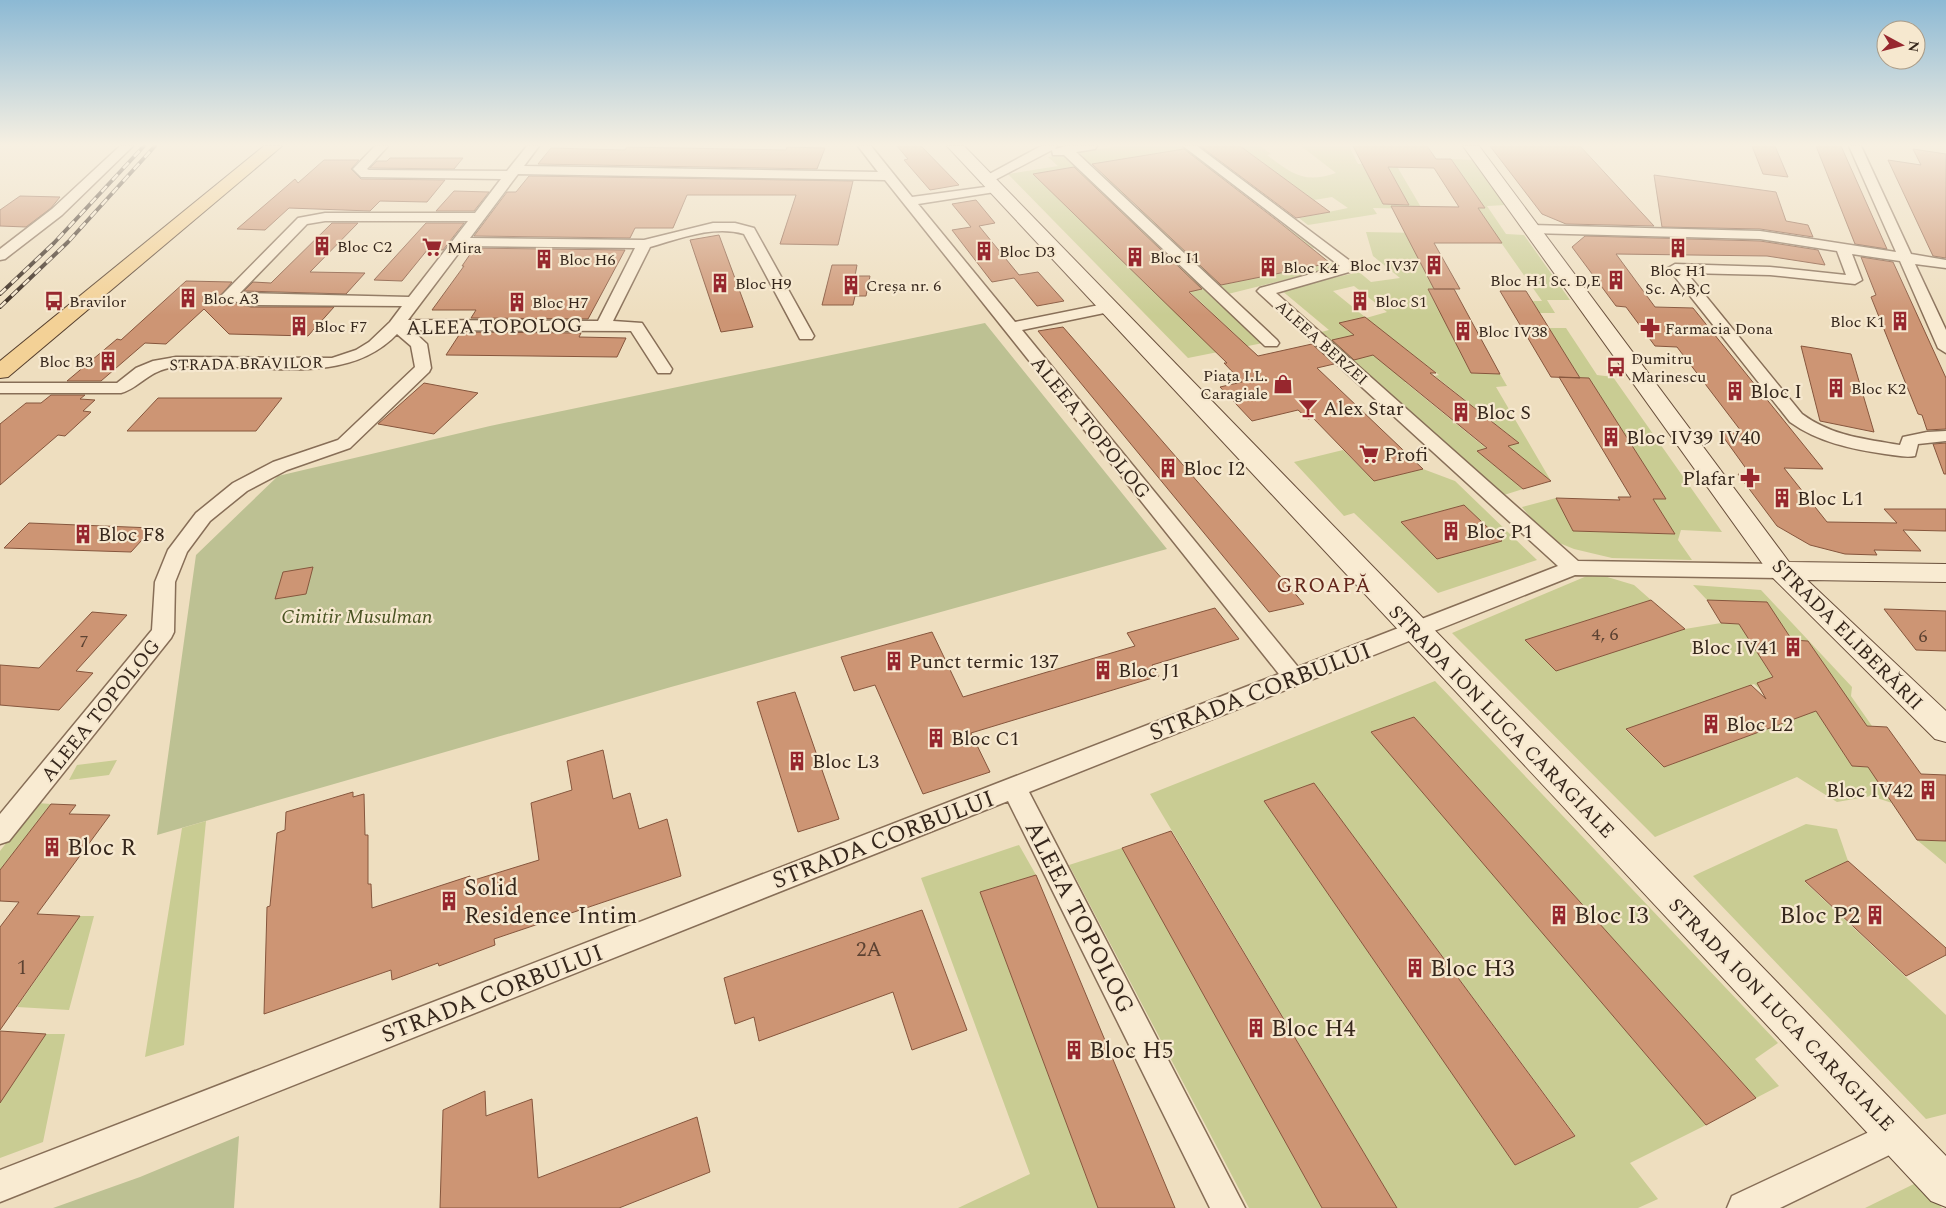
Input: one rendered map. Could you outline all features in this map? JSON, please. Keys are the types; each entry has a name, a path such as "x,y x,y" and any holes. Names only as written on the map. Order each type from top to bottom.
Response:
{"main road":[{"path":"0,372 206,202"}],"street":[{"path":"0,256 28,236 65,202"},
{"name":"STRADA BRAVILOR","path":"0,388 121,388 142,372 159,365 176,362 333,362 358,355 377,346 396,325 489,202"},
{"name":"ALEEA TOPOLOG","path":"910,202 1294,677"},
{"name":"STRADA ION LUCA CARAGIALE","path":"1008,202 1946,1186"},
{"name":"ALEEA BERZEI","path":"1122,202 1271,343"},
{"name":"ALEEA BERZEI","path":"1265,202 1351,267 1265,291 1573,568"},
{"name":"STRADA ELIBERĂRII","path":"1512,202 1780,571 1946,730"},
{"path":"1880,202 1946,348"},
{"path":"414,302 251,300 229,296 303,221 325,217 478,217"},
{"path":"460,242 644,244 713,227 735,227 750,231 806,336"},
{"path":"1531,229 1760,235 1946,264"},
{"path":"0,236 28,236"},
{"name":"ALEEA TOPOLOG","path":"396,325 604,326 644,244"},
{"path":"1843,248 1855,280 1770,271 1676,268 1796,418 1808,428 1830,438 1909,452 1909,442 1927,437 1946,436"},
{"path":"1012,328 1109,308"},
{"name":"ALEEA TOPOLOG","path":"0,833 164,632 165,582 178,550 204,517 248,483 280,466 344,444 424,368 418,344 396,325"},
{"path":"604,326 636,326 664,369"},
{"name":"STRADA CORBULUI","path":"0,1186 1573,568 1780,571"},
{"path":"1780,571 1946,573"},
{"name":"ALEEA TOPOLOG","path":"1014,787 1228,1208"},
{"path":"1744,1208 1898,1135"}],"green space":[{"path":"1036,202 1069,202 1238,338 1094,202 1131,202 1138,209 1174,202 1221,202 1179,245 1285,226 1315,248 1206,271 1221,285 1336,262 1341,266 1216,297 1263,343 1188,358"},
{"path":"1340,202 1382,202 1383,204 1409,205 1408,202 1418,202 1422,209 1373,208 1377,214 1308,225 1299,218 1348,208"},
{"path":"1480,202 1504,202 1506,205 1487,206 1506,234 1524,235 1570,300 1547,300 1555,313 1517,313 1509,301 1542,301 1502,244 1497,243 1474,208 1484,208"},
{"path":"1366,232 1420,233 1434,289 1428,289 1471,373 1500,374 1507,386 1496,387 1551,481 1508,446 1518,442 1435,376 1439,375 1366,318 1387,312 1354,286 1333,291 1365,317 1340,324 1409,380 1405,382 1487,449 1478,452 1523,489 1504,495 1321,332 1329,330 1281,290 1359,272 1371,282 1400,278 1373,256"},
{"name":"Cimitir Musulman","path":"985,323 1167,549 671,687 157,835 196,555 278,476 490,426"},
{"path":"1549,328 1566,328 1597,375 1613,377 1722,532 1681,530 1678,540 1692,560 1612,558 1574,549 1547,538 1522,507 1556,498 1574,531 1674,534 1653,499 1666,499 1589,378 1580,378"},
{"path":"1343,450 1374,481 1423,469 1455,481 1537,560 1438,593 1354,513 1344,516 1294,462","holes":["1464,505 1502,541 1437,559 1401,522"]},
{"path":"1594,573 1634,585 1651,600 1525,640 1556,671 1685,629 1721,623 1758,625 1759,655 1781,691 1843,693 1808,641 1792,640 1767,603 1707,600 1693,585 1761,590 1852,687 1851,696 1872,726 1825,725 1852,766 1895,768 1920,805 1892,803 1871,796 1837,802 1797,777 1655,837 1452,633","holes":["1754,684 1794,719 1664,767 1626,730"]},
{"path":"1435,681 1778,1043 1755,1059 1779,1086 1756,1098 1414,717 1372,732 1706,1125 1630,1163 1658,1199 1638,1208 1397,1208 1150,794","holes":["1314,783 1575,1135 1515,1165 1264,801"]},
{"path":"117,760 109,775 69,780 77,765"},
{"path":"37,803 51,804 0,870 0,851"},
{"path":"206,821 184,1045 145,1057 182,828"},
{"path":"1806,824 1837,829 1848,861 1805,882 1946,1015 1946,1114 1926,1119 1693,876"},
{"path":"1917,840 1946,841 1946,864"},
{"path":"1019,845 1036,875 980,892 1098,1208 958,1208 1030,1174 921,878"},
{"path":"1122,848 1322,1208 1249,1208 1069,865"},
{"path":"80,916 94,916 69,1010 17,1007"},
{"path":"46,1034 65,1034 43,1142 0,1158 0,1103"},
{"path":"239,1136 234,1208 53,1208 140,1177"},
{"path":"1918,1182 1942,1208 1865,1208"}],"building":[{"path":"11,202 56,202 26,227 0,226 0,210"},
{"path":"268,202 379,202 370,211 289,208 265,230 237,229"},
{"path":"444,202 481,202 474,211 436,211"},
{"path":"499,202 684,202 673,228 635,228 630,238 474,236"},
{"path":"794,202 848,202 838,245 780,244"},
{"name":"Bloc D3","path":"978,202 995,223 979,226 1019,275 1038,272 1064,301 1037,306 1014,278 992,282 952,230 971,227 952,204"},
{"path":"1062,202 1111,202 1202,289 1189,292 1258,356 1312,344 1334,364 1317,368 1423,469 1374,481 1313,418 1308,419 1298,410 1252,421 1220,387 1242,382 1224,363 1227,363"},
{"path":"1133,202 1253,202 1330,263 1221,285"},
{"path":"1275,202 1317,202 1330,212 1296,218"},
{"path":"1382,202 1408,202 1409,205 1383,204"},
{"path":"1456,202 1481,202 1485,208 1478,208 1502,243 1434,243 1460,289 1434,289 1391,206 1459,207"},
{"path":"1533,202 1632,202 1654,226 1566,224 1542,214"},
{"path":"1658,202 1780,202 1786,221 1808,225 1813,237 1760,229 1662,227"},
{"path":"1838,202 1866,202 1887,249 1855,244"},
{"path":"1908,202 1946,202 1946,258 1933,256"},
{"name":"Bloc C2","path":"332,223 358,223 310,272 365,273 346,294 244,291 253,282 271,283"},
{"path":"426,223 464,223 443,250 428,249 402,281 374,280"},
{"name":"Bloc H9","path":"719,235 753,327 721,332 690,240"},
{"path":"1585,236 1760,241 1818,250 1825,265 1767,256 1616,254 1655,307 1693,308 1823,469 1784,468 1827,522 1897,523 1884,509 1946,509 1946,531 1903,530 1921,551 1874,550 1877,555 1845,554 1810,545 1777,526 1738,474 1750,474 1719,431 1741,431 1677,347 1655,346 1626,307 1616,306 1572,247"},
{"path":"465,248 625,250 588,319 471,318 476,310 432,310 464,266 462,266 473,250 463,250"},
{"name":"Bloc K1","path":"1861,257 1893,262 1946,378 1946,429 1927,430 1922,415 1918,414 1871,297 1876,295"},
{"name":"Creșa nr. 6","path":"832,265 857,265 855,276 870,276 866,296 855,296 853,305 822,305"},
{"path":"186,281 232,282 220,297 224,301 251,307 334,307 308,336 229,334 204,309 166,344 145,343 101,381 67,381 117,339 121,340"},
{"name":"Bloc IV38","path":"1428,289 1454,289 1500,374 1471,373"},
{"path":"1500,291 1526,291 1580,378 1551,377"},
{"name":"Bloc S","path":"1365,317 1436,373 1430,373 1519,443 1508,446 1551,481 1523,489 1477,451 1487,448 1373,355 1354,360 1332,340 1354,335 1339,323"},
{"name":"Bloc I2","path":"1063,327 1304,604 1269,612 1038,331"},
{"path":"461,332 581,333 579,337 626,338 617,357 446,355"},
{"name":"Bloc K2","path":"1801,346 1851,354 1874,432 1820,421"},
{"name":"Bloc IV39 IV40","path":"1559,377 1589,378 1666,499 1653,499 1675,534 1573,531 1556,498 1620,500 1618,497 1631,497"},
{"path":"424,383 478,393 434,434 378,424"},
{"path":"51,395 85,395 80,399 95,400 83,411 91,412 65,436 58,435 0,485 0,424 26,403 41,403"},
{"path":"158,398 282,398 256,431 127,431"},
{"path":"1946,443 1946,474 1944,474 1933,444"},
{"name":"Bloc P1","path":"1464,505 1502,541 1437,559 1401,522"},
{"name":"Bloc F8","path":"29,523 153,528 131,552 4,548"},
{"path":"313,567 306,594 275,599 283,572"},
{"path":"1651,600 1685,629 1556,671 1525,640"},
{"path":"1707,600 1767,602 1792,640 1808,641 1867,726 1887,727 1921,774 1946,775 1946,841 1917,840 1868,767 1852,766 1816,711 1664,767 1626,729 1751,685 1766,699 1757,683 1773,677 1739,624 1721,623"},
{"path":"1215,608 1239,639 1152,665 1159,676 971,733 990,772 923,794 875,685 854,691 841,657 932,632 963,697 1135,646 1127,633"},
{"path":"1884,609 1946,611 1946,651 1916,650"},
{"path":"92,612 127,615 76,671 93,673 59,710 0,705 0,665 39,668"},
{"name":"Bloc L3","path":"795,692 839,819 798,832 757,702"},
{"name":"Bloc I3","path":"1414,717 1756,1098 1706,1125 1371,732"},
{"name":"Solid Residence Intim","path":"603,750 613,799 630,793 639,829 667,819 681,876 494,939 495,945 439,966 438,963 392,980 391,970 264,1014 267,907 270,906 277,833 285,830 286,812 353,792 353,797 364,794 365,835 368,835 368,884 371,884 372,908 470,876 471,881 539,860 531,803 572,790 567,761"},
{"name":"Bloc H3","path":"1314,783 1575,1136 1515,1165 1264,801"},
{"path":"51,804 76,805 69,814 110,815 37,914 80,916 0,1030 0,927 19,902 0,901 0,870"},
{"name":"Bloc H4","path":"1171,831 1397,1208 1322,1208 1122,848"},
{"name":"Bloc P2","path":"1848,861 1946,948 1946,955 1906,976 1805,881"},
{"name":"Bloc H5","path":"1036,875 1175,1208 1098,1208 980,892"},
{"path":"922,910 967,1030 912,1050 893,992 759,1041 754,1017 735,1024 724,978"},
{"path":"0,1031 46,1034 0,1103"},
{"path":"485,1091 486,1116 532,1099 538,1178 697,1117 710,1172 619,1208 440,1208 443,1110"}],"railway":[{"path":"0,294 54,243 92,202"},
{"path":"0,307 68,242 104,202"}],"place":[{"name":"Bloc C2","path":"322,246"},
{"name":"Mira","path":"432,247"},
{"name":"Bloc H1 Sc. A,B,C","path":"1678,248"},
{"name":"Bloc D3","path":"984,251"},
{"name":"Bloc I1","path":"1135,257"},
{"name":"Bloc H6","path":"544,259"},
{"name":"Bloc IV37","path":"1434,265"},
{"name":"Bloc K4","path":"1268,267"},
{"name":"Bloc H1 Sc. D,E","path":"1616,280"},
{"name":"Bloc H9","path":"720,283"},
{"name":"Creșa nr. 6","path":"851,285"},
{"name":"Bloc A3","path":"188,298"},
{"name":"Bravilor","path":"54,301"},
{"name":"Bloc S1","path":"1360,301"},
{"name":"Bloc H7","path":"517,302"},
{"name":"Bloc K1","path":"1900,321"},
{"name":"Bloc F7","path":"299,326"},
{"name":"Farmacia Dona","path":"1650,328"},
{"name":"Bloc IV38","path":"1463,331"},
{"name":"Bloc B3","path":"108,361"},
{"name":"Dumitru Marinescu","path":"1616,367"},
{"name":"Piața I.L. Caragiale","path":"1283,384"},
{"name":"Bloc K2","path":"1836,388"},
{"name":"Bloc I","path":"1735,391"},
{"name":"Alex Star","path":"1308,408"},
{"name":"Bloc S","path":"1461,412"},
{"name":"Bloc IV39 IV40","path":"1611,437"},
{"name":"Profi","path":"1369,454"},
{"name":"Bloc I2","path":"1168,468"},
{"name":"Plafar","path":"1750,478"},
{"name":"Bloc L1","path":"1782,498"},
{"name":"Bloc P1","path":"1451,531"},
{"name":"Bloc F8","path":"83,534"},
{"name":"Bloc IV41","path":"1793,647"},
{"name":"Punct termic 137","path":"894,661"},
{"name":"Bloc J1","path":"1103,670"},
{"name":"Bloc L2","path":"1711,724"},
{"name":"Bloc C1","path":"936,738"},
{"name":"Bloc L3","path":"797,761"},
{"name":"Bloc IV42","path":"1928,790"},
{"name":"Bloc R","path":"52,847"},
{"name":"Solid Residence Intim","path":"449,901"},
{"name":"Bloc I3","path":"1559,915"},
{"name":"Bloc P2","path":"1875,915"},
{"name":"Bloc H3","path":"1415,968"},
{"name":"Bloc H4","path":"1256,1028"},
{"name":"Bloc H5","path":"1074,1050"}],"district":[{"name":"GROAPĂ","path":"1324,585"}]}
